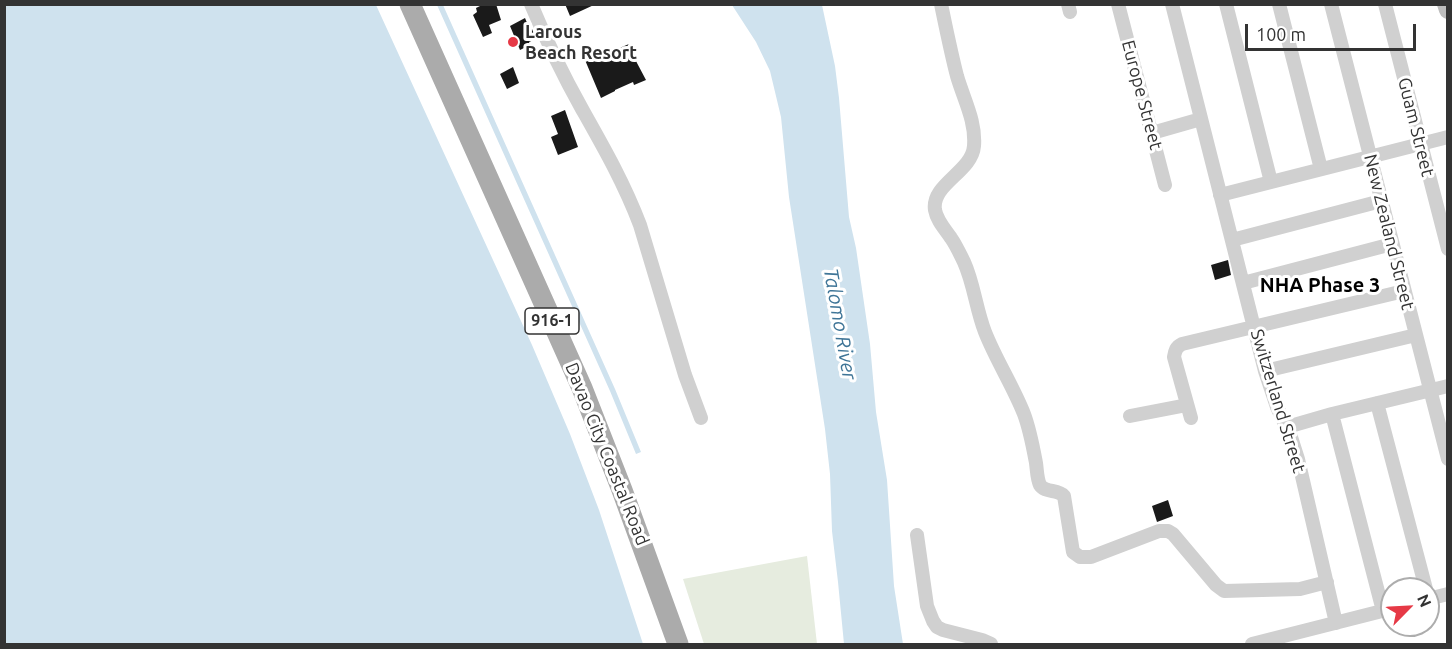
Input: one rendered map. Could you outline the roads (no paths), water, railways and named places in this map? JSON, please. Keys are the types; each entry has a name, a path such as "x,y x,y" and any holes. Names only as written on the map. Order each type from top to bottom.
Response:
{"main road":[{"name":"Davao City Coastal Road","path":"410,4 582,388 638,532 678,645"}],"street":[{"path":"531,4 564,75 631,203 640,225 685,375 701,418"},
{"path":"941,4 957,78 970,111 974,150 968,162 937,195 934,203 935,212 968,272 989,342 1024,415 1039,483 1045,490 1058,491 1064,496 1073,552 1080,557 1091,557 1159,531 1168,531 1224,591 1300,589 1326,582"},
{"name":"Europe Street","path":"1118,4 1165,185"},
{"name":"Switzerland Street","path":"1172,4 1265,371 1298,459 1336,623"},
{"path":"1226,4 1271,182"},
{"path":"1279,4 1321,169"},
{"name":"New Zealand Street","path":"1331,4 1448,459"},
{"name":"Guam Street","path":"1385,4 1448,249"},
{"path":"1446,4 1448,10"},
{"path":"1152,133 1201,119"},
{"path":"1220,195 1448,136"},
{"path":"1232,240 1382,201"},
{"path":"1243,283 1392,244"},
{"path":"1130,416 1189,411 1175,365 1174,352 1182,344 1404,291"},
{"path":"1265,371 1416,335"},
{"path":"1287,427 1448,386"},
{"path":"1377,403 1422,577"},
{"path":"1332,414 1380,582"},
{"path":"918,535 927,606 933,621 943,630 982,640 991,645"},
{"path":"1252,645 1380,612"}],"water":[{"path":"4,5 376,5 532,345 570,434 599,510 643,644 5,644"},
{"path":"437,5 443,5 641,452 636,454"},
{"name":"Talomo River","path":"732,5 822,5 835,66 849,217 856,248 870,344 876,412 887,480 894,586 903,644 844,644 832,531 830,474 825,429 789,197 781,117 770,71 756,42"}],"place":[{"name":"Larous Beach Resort","path":"513,42"}],"district":[{"name":"NHA Phase 3","path":"1320,285"}]}
